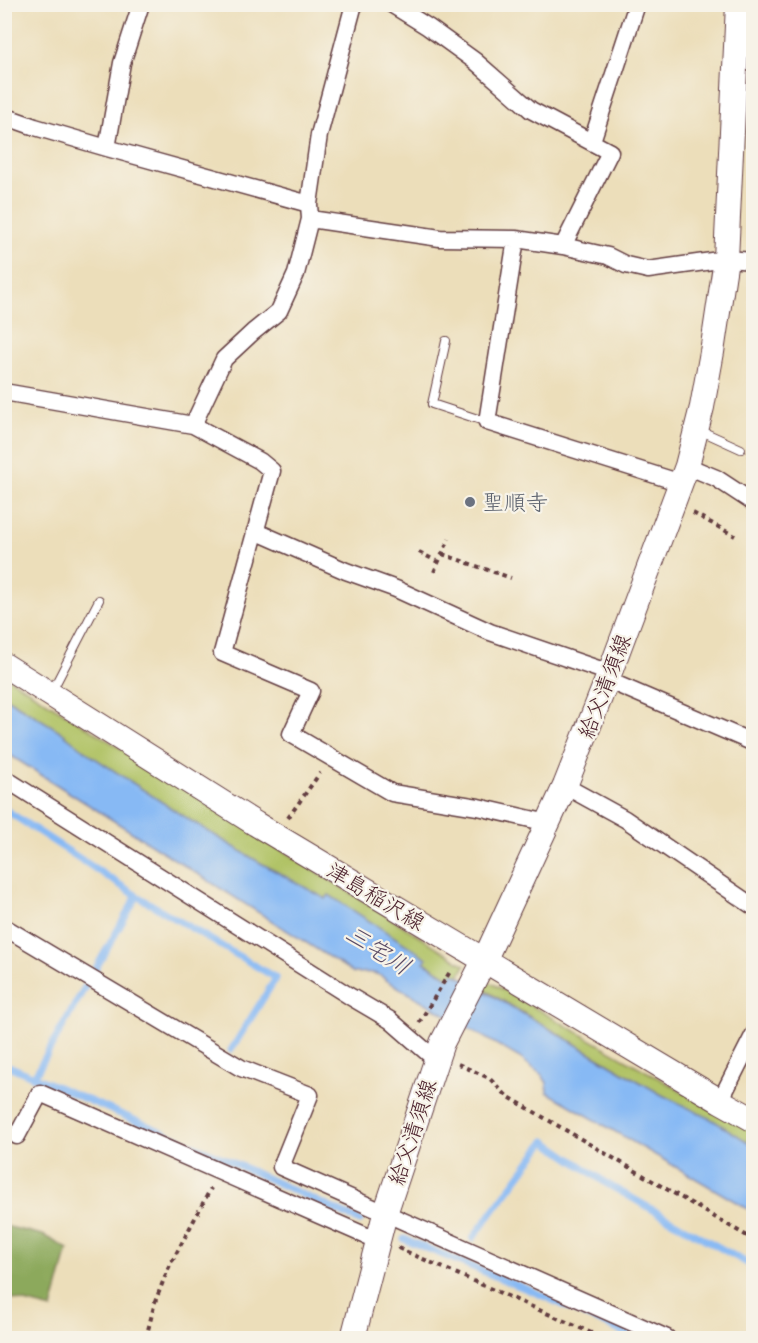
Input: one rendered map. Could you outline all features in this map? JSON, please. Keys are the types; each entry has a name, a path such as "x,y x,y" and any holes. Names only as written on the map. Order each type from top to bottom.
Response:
{"main road":[{"name":"給父清須線","path":"353,1338 385,1214 438,1053 484,961 565,786 680,484 697,428 712,352 726,259 738,4"},
{"name":"津島稲沢線","path":"4,665 275,836 753,1120"}],"street":[{"path":"107,148 122,63 141,4"},
{"path":"193,425 224,359 279,311 296,274 309,211 320,135 354,4"},
{"path":"391,4 475,61 531,110 610,152 563,246"},
{"path":"592,141 637,4"},
{"path":"4,116 309,211 440,238 516,239 563,246 608,256 626,265 648,270 726,259 753,261"},
{"path":"516,239 487,422 680,484 716,478 753,503"},
{"path":"4,392 193,425 260,461 272,471 222,653 311,691 291,734 392,793 478,807 548,824"},
{"path":"255,531 346,571 396,589 490,632 608,677 753,743"},
{"path":"4,778 390,1020 438,1053"},
{"path":"565,786 625,819 753,906"},
{"path":"4,927 241,1068 310,1095 281,1167 667,1338"},
{"path":"720,1101 753,1034"},
{"path":"17,1136 40,1093 219,1173 378,1240"}],"lane":[{"path":"446,341 432,404 487,422"},
{"path":"697,428 741,449"},
{"path":"51,694 99,600"}],"path":[{"path":"680,484 735,536"},
{"path":"434,572 449,539"},
{"path":"419,552 438,562"},
{"path":"442,554 512,578"},
{"path":"275,836 331,758"},
{"path":"424,1013 452,968"},
{"path":"438,1053 489,1078 507,1096 753,1240"},
{"path":"146,1338 155,1302 168,1269 219,1173"},
{"path":"378,1240 603,1338"}],"green space":[{"path":"4,675 465,965 459,976 453,973 450,978 424,962 426,958 329,895 326,899 257,861 93,757 60,731 5,697"},
{"path":"486,980 753,1132 753,1145 710,1119 662,1095 483,989"},
{"path":"5,1226 43,1235 68,1249 52,1309 5,1297"}],"water":[{"name":"三宅川","path":"4,697 60,731 93,757 183,816 326,899 329,895 427,958 424,962 449,978 453,973 459,976 662,1095 711,1119 753,1145 753,1212 547,1092 547,1083 542,1075 520,1058 379,975 367,972 354,973 5,752"}],"waterway":[{"path":"4,809 137,896 276,978 231,1050"},
{"path":"96,968 137,896"},
{"path":"34,1077 85,987"},
{"path":"4,1064 225,1159 360,1221"},
{"path":"473,1238 545,1141 609,1185 754,1267"},
{"path":"404,1239 539,1294 636,1338"}],"place":[{"name":"聖順寺","path":"470,502"}]}
